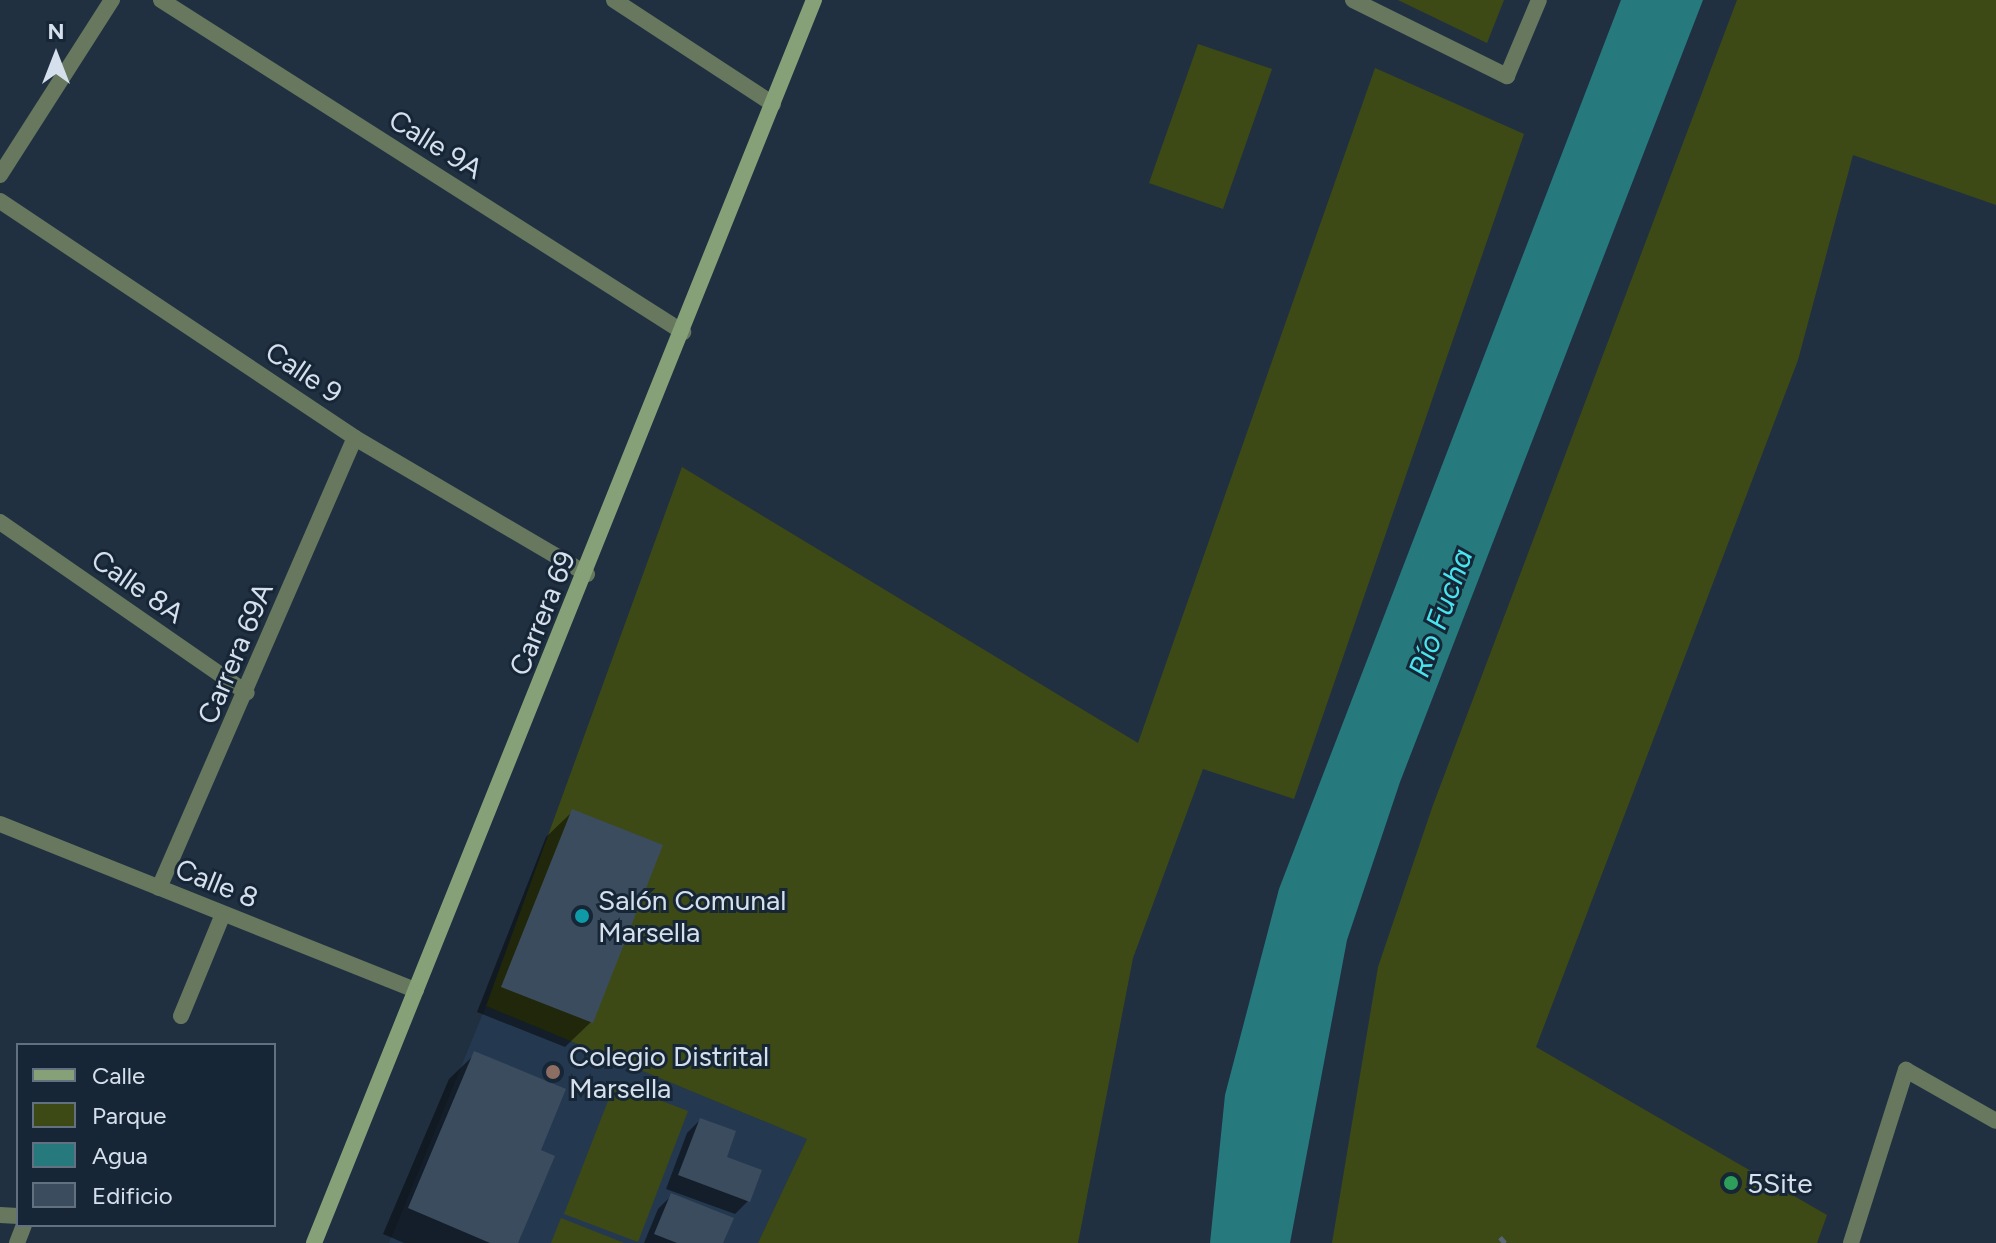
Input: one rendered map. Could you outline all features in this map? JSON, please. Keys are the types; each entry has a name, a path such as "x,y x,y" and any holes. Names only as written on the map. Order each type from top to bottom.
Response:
{"street":[{"path":"0,175 112,0"},
{"name":"Calle 9A","path":"161,0 683,332"},
{"path":"614,0 773,104"},
{"name":"Carrera 69","path":"314,1243 587,574 814,0"},
{"path":"1353,0 1507,76 1539,0"},
{"name":"Calle 9","path":"0,201 355,438 587,574"},
{"name":"Carrera 69A","path":"159,888 247,693 355,438"},
{"name":"Calle 8A","path":"0,522 247,693"},
{"name":"Calle 8","path":"0,824 416,990"},
{"path":"181,1016 223,914"},
{"path":"1851,1243 1906,1070 1996,1121"}],"path":[{"path":"1500,1237 1505,1243"}],"shaded area":[{"name":"Colegio Distrital Marsella","path":"486,1006 807,1139 758,1243 389,1243"}],"green space":[{"path":"1398,0 1504,0 1487,43"},
{"path":"1737,0 1996,0 1996,205 1853,155 1798,360 1536,1047 1827,1215 1817,1243 1332,1243 1378,967 1433,805"},
{"path":"1198,44 1272,69 1223,209 1149,183"},
{"path":"1375,68 1524,134 1294,799 1203,769 1133,958 1078,1243 758,1243 807,1139 486,1006 682,467 1138,743"},
{"path":"615,1083 688,1111 638,1242 564,1214"},
{"path":"561,1218 624,1243 551,1243"}],"water":[{"name":"Río Fucha","path":"1621,0 1703,0 1400,782 1347,940 1290,1243 1210,1243 1225,1095 1279,889"}],"building":[{"name":"Salón Comunal Marsella","path":"572,809 663,845 593,1023 501,987"},
{"path":"474,1051 566,1089 541,1150 555,1156 518,1243 490,1243 408,1208"},
{"path":"700,1118 736,1131 727,1157 762,1170 750,1202 678,1175"},
{"path":"671,1193 734,1218 723,1243 677,1243 654,1234"}],"place":[{"name":"Salón Comunal Marsella","path":"582,916"},
{"name":"Colegio Distrital Marsella","path":"553,1072"},
{"name":"5Site","path":"1731,1183"}]}
